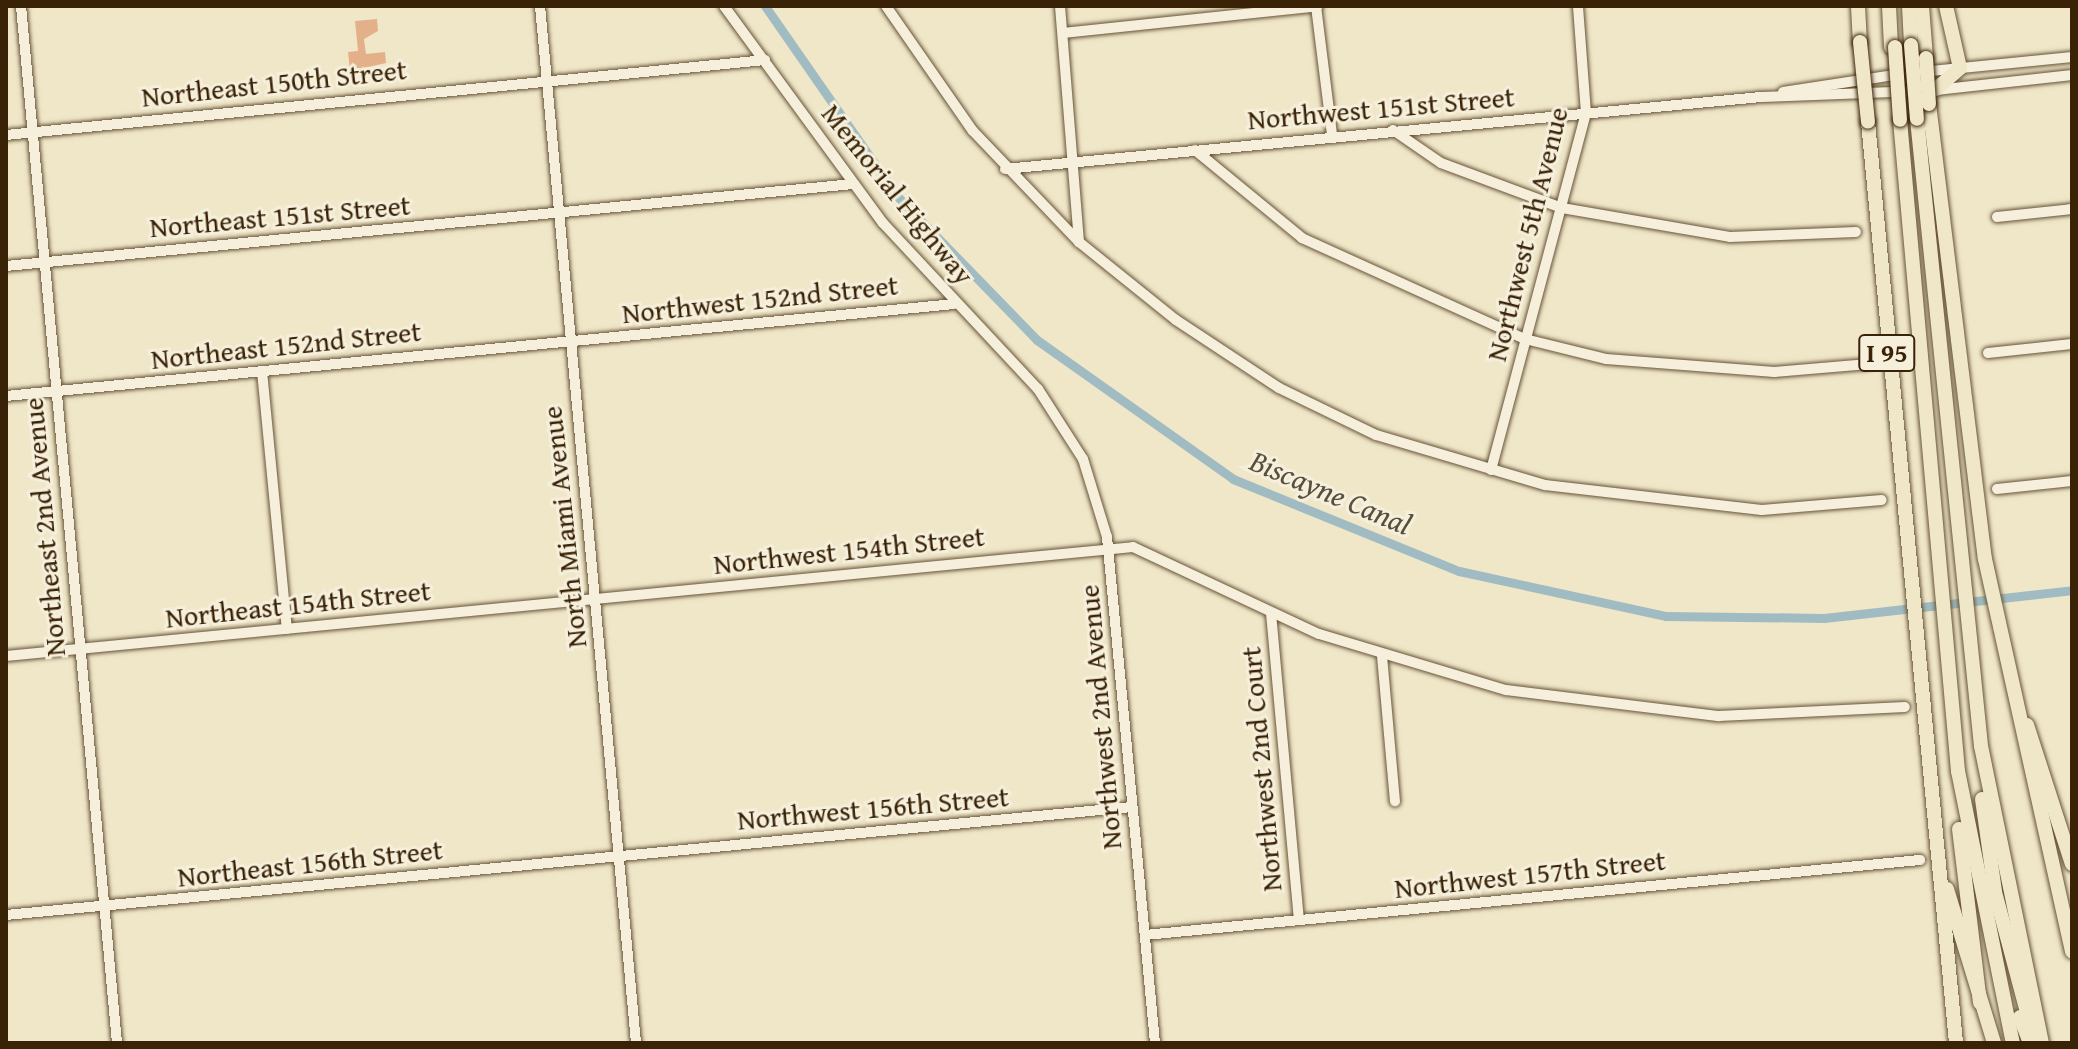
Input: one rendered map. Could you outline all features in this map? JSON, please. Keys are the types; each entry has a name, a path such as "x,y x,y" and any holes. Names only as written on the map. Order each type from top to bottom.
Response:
{"highway":[{"name":"I 95","path":"1858,6 1910,583 1956,1043"},
{"path":"1891,6 1898,120 1943,626 1980,1003"},
{"path":"1909,6 1917,119 1966,577 1981,746 1983,822 2012,996 2013,1043"},
{"name":"I 95","path":"1922,6 1929,104 1985,559 1999,637 2072,951"},
{"path":"1936,89 1960,68 1946,6"},
{"path":"1943,626 1970,840 2012,996 2030,1043"},
{"path":"1922,699 1956,934 1994,1043"},
{"path":"2016,707 2031,732 2072,864"},
{"path":"1981,746 2040,1043"},
{"path":"2012,996 2040,1043"}],"street":[{"name":"Northeast 2nd Avenue","path":"21,6 117,1043"},
{"name":"North Miami Avenue","path":"540,6 636,1043"},
{"name":"Memorial Highway","path":"724,6 853,184 954,304 1047,400"},
{"path":"886,6 1005,169 1079,242 1176,320 1279,388 1376,435 1491,470 1637,501 1762,510 1882,500"},
{"path":"1060,6 1079,242"},
{"path":"1063,33 1316,6 1332,135"},
{"name":"Northwest 5th Avenue","path":"1491,470 1586,113 1578,6"},
{"name":"Northwest 151st Street","path":"1761,97 1843,80 2072,57"},
{"name":"Northeast 150th Street","path":"6,135 547,79 765,60"},
{"name":"Northwest 151st Street","path":"1005,169 1332,135 1761,97 1844,97 2072,75"},
{"path":"1843,80 1844,97"},
{"path":"1393,130 1441,163 1562,208 1730,237 1856,232"},
{"path":"1195,150 1302,238 1525,339 1606,359 1774,372 1869,364"},
{"path":"559,214 853,184"},
{"path":"1997,217 2072,209"},
{"name":"Northeast 151st Street","path":"6,266 559,214"},
{"name":"Northwest 152nd Street","path":"570,343 954,304"},
{"name":"Northeast 152nd Street","path":"6,396 570,343"},
{"path":"1988,353 2072,344"},
{"path":"262,371 287,629"},
{"name":"Northwest 2nd Avenue","path":"1047,400 1083,459 1108,549 1155,1043"},
{"path":"1997,489 2072,481"},
{"name":"Northwest 154th Street","path":"595,600 1141,548 1271,613 1382,656 1506,690 1638,710 1753,717 1905,707"},
{"name":"Northeast 154th Street","path":"6,656 595,600"},
{"name":"Northwest 2nd Court","path":"1271,613 1299,920"},
{"path":"1382,656 1395,801"},
{"name":"Northwest 156th Street","path":"619,857 1132,807"},
{"name":"Northeast 156th Street","path":"6,915 619,857"},
{"name":"Northwest 157th Street","path":"1145,935 1920,860"}],"building":[{"path":"377,19 378,31 364,39 366,54 385,52 386,63 350,71 348,52 358,51 355,21"}],"waterway":[{"name":"Biscayne Canal","path":"765,6 897,196 1037,340 1233,479 1459,571 1666,616 1824,618 2072,590"}]}
